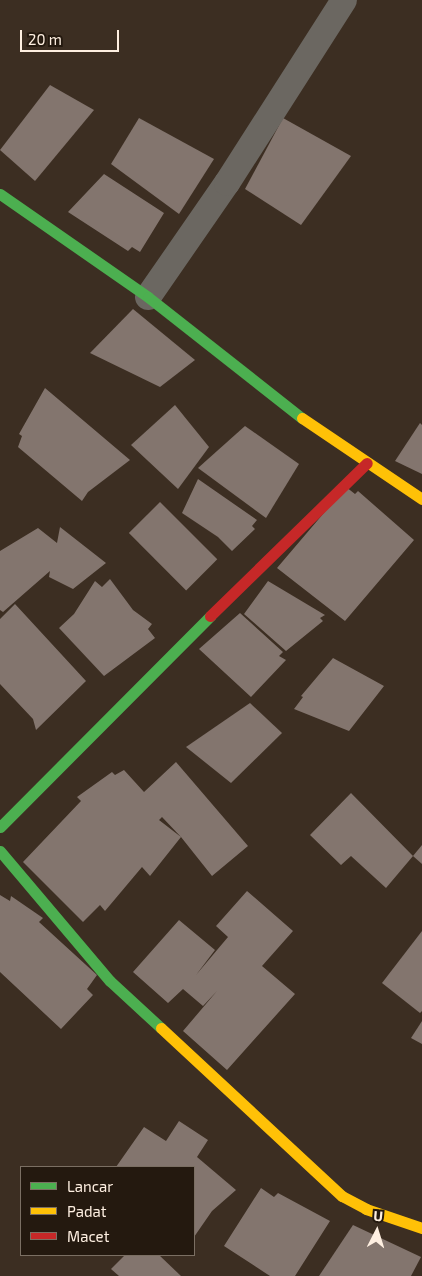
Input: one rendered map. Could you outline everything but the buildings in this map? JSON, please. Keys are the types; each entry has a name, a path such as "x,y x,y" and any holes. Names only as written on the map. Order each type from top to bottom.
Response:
{"street":[{"path":"148,297 227,183 344,0"},
{"path":"0,194 148,297 303,419 422,499"},
{"path":"0,827 234,591 368,463"},
{"path":"0,850 110,981 342,1196 366,1209 422,1228"}],"traffic: fast":[{"path":"0,194 148,297 302,418"},
{"path":"0,827 210,616"},
{"path":"0,851 110,981 161,1028"}],"traffic: slow":[{"path":"302,418 422,499"},
{"path":"161,1028 342,1196 366,1209 422,1228"}],"traffic: jam":[{"path":"210,616 367,463"}]}
